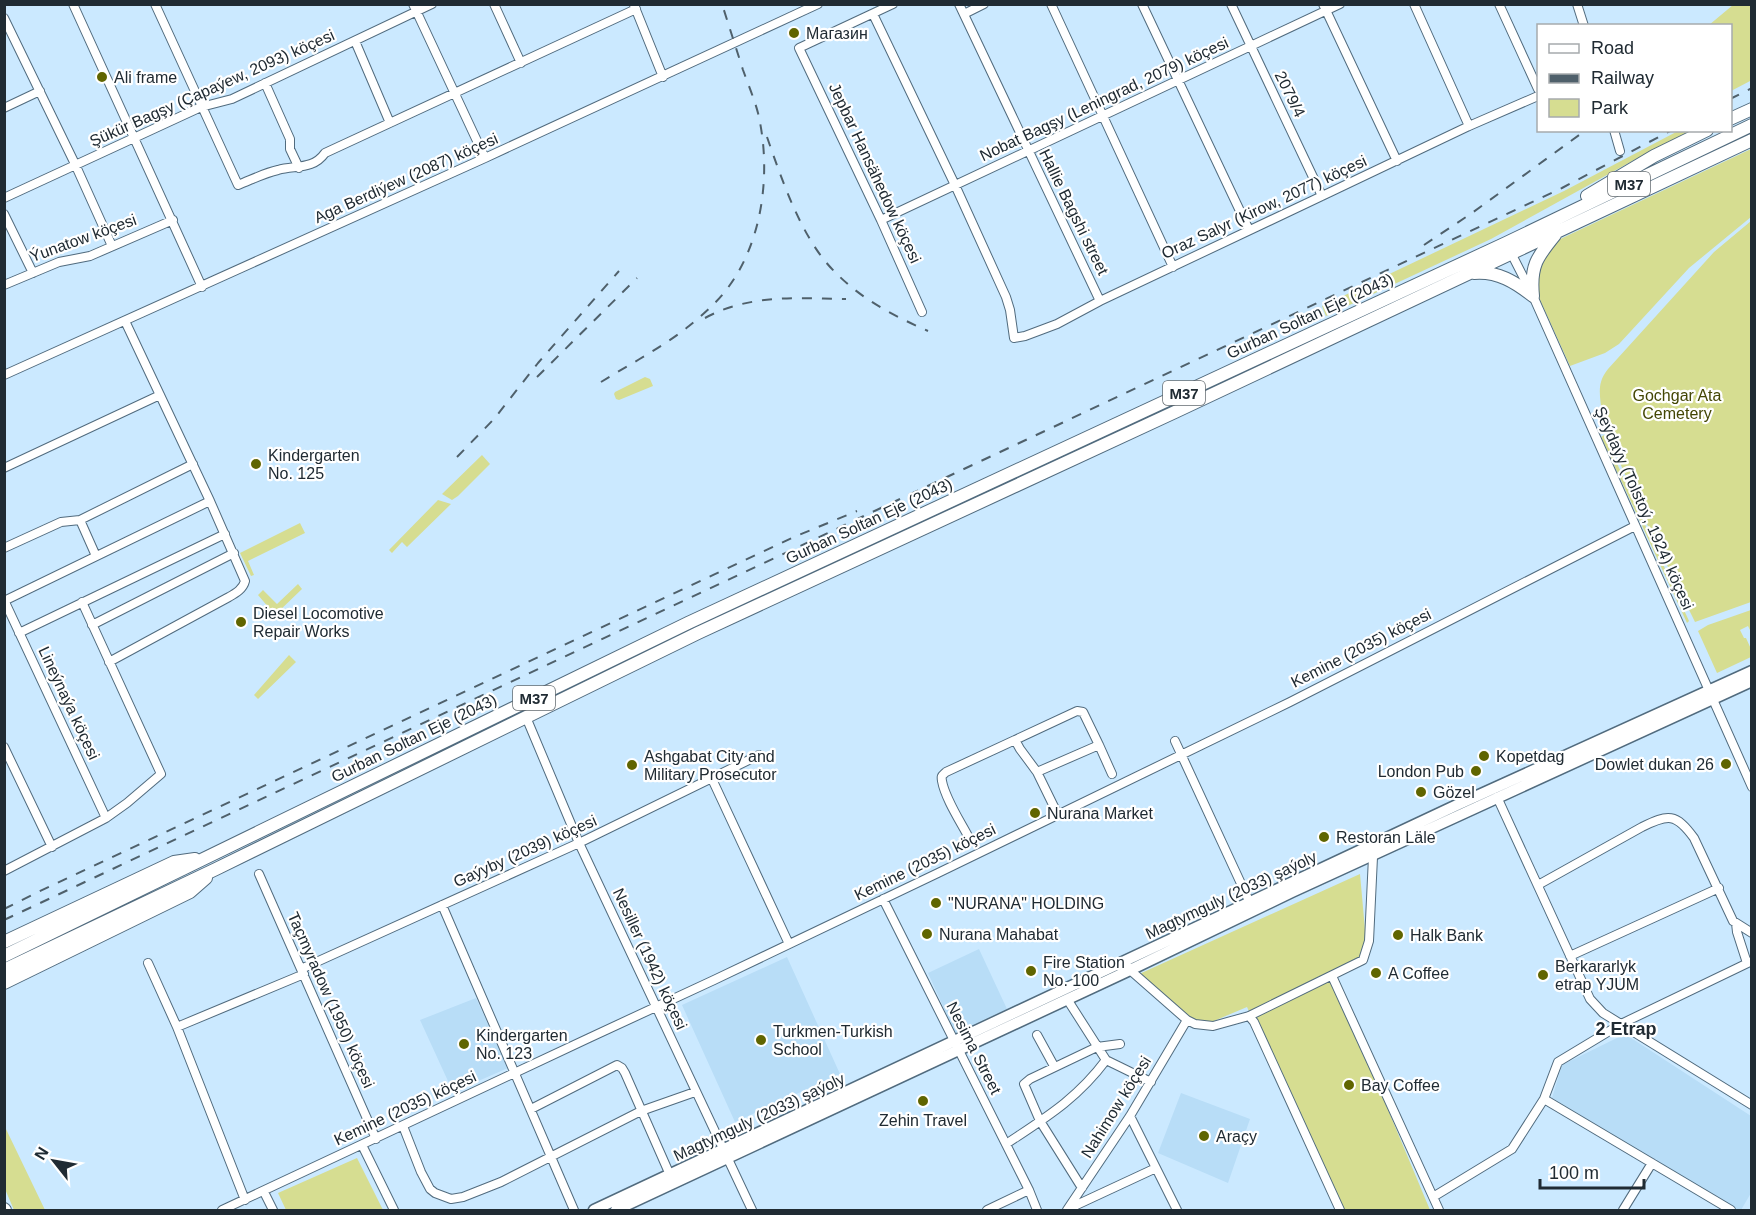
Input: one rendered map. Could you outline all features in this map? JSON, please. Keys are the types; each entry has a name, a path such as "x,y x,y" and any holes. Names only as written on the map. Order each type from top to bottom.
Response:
{"highway":[{"path":"1732,119 1752,109"},
{"name":"Gurban Soltan Eje (2043)","path":"4,970 698,633 1175,412 1467,273 1509,249 1528,232 1752,125"},
{"path":"1528,232 1654,156 1703,132"},
{"name":"Gurban Soltan Eje (2043)","path":"4,956 708,614 1509,249 1558,231 1752,140"},
{"name":"Gurban Soltan Eje (2043)","path":"1533,296 1531,278 1535,264 1558,231"},
{"path":"1467,273 1483,272 1504,277 1533,296"},
{"path":"4,942 174,862 208,857"},
{"path":"4,983 190,892 216,869"}],"main road":[{"name":"Magtymguly (2033) şaýoly","path":"616,1210 725,1154 1129,965 1373,857 1711,696 1752,671"},
{"name":"Magtymguly (2033) şaýoly","path":"956,1046 1067,999 1250,903 1457,805 1711,696 1752,681"},
{"name":"Magtymguly (2033) şaýoly","path":"594,1210 670,1175 725,1154"}],"street":[{"path":"74,4 202,287"},
{"path":"155,4 238,185 278,170 298,168 320,159 325,153 521,63 635,7 663,77"},
{"name":"Şükür Bagşy (Çapaýew, 2093) köçesi","path":"4,198 201,107 232,99 356,42 415,8 432,4"},
{"path":"494,4 521,63"},
{"name":"Aga Berdiýew (2087) köçesi","path":"4,375 485,159 818,4"},
{"path":"893,4 873,14 955,185"},
{"name":"Hallie Bagshi street","path":"959,4 1100,301"},
{"path":"964,14 984,4"},
{"path":"1051,4 1173,267"},
{"path":"1142,4 1249,230"},
{"name":"2079/4","path":"1231,4 1322,196"},
{"name":"Nobat Bagşy (Leningrad, 2079) köçesi","path":"881,220 1251,46 1324,8 1340,4"},
{"path":"1414,4 1469,126"},
{"path":"1499,4 1537,85"},
{"path":"1577,4 1583,24"},
{"path":"415,8 485,159"},
{"path":"1324,8 1397,161"},
{"name":"Jepbar Hansähedow köçesi","path":"873,14 799,48 922,312"},
{"path":"4,18 112,246"},
{"path":"4,42 14,38"},
{"path":"356,42 390,123"},
{"path":"265,83 290,140 290,149 298,168"},
{"path":"4,108 40,91"},
{"name":"Oraz Salyr (Kirow, 2077) köçesi","path":"955,185 1006,297 1013,323 1014,338 1058,324 1100,301 1249,230 1469,126 1537,97"},
{"path":"1615,132 1620,151"},
{"path":"4,214 33,273"},
{"name":"Ýunatow köçesi","path":"4,285 59,262 90,256 173,220"},
{"name":"Şeýdaýy (Tolstoý, 1924) köçesi","path":"1509,249 1533,296 1752,787"},
{"path":"109,662 229,597 239,591 245,581 193,464 125,321"},
{"path":"4,468 160,395"},
{"path":"4,548 61,522 80,520 193,464"},
{"path":"5,601 210,501"},
{"path":"80,520 96,556"},
{"name":"Kemine (2035) köçesi","path":"222,1210 656,1007 1058,815 1290,702 1478,604 1635,526"},
{"path":"19,633 225,534"},
{"path":"92,625 234,553"},
{"name":"Lineýnaýa köçesi","path":"5,601 106,818"},
{"path":"4,871 106,818 161,774 82,602"},
{"path":"968,836 947,795 941,779 942,775 1080,711 1083,712 1112,774"},
{"name":"Nesiller (1942) köçesi","path":"526,717 579,843 752,1210"},
{"path":"1015,740 1037,772 1058,815"},
{"path":"1175,741 1250,903"},
{"path":"1037,772 1099,745"},
{"path":"4,747 52,847"},
{"name":"Gaýyby (2039) köçesi","path":"177,1027 303,972 442,905 579,843 759,755"},
{"path":"712,779 789,944"},
{"path":"1497,797 1590,999 1603,1013 1752,1105"},
{"path":"1433,1197 1512,1149 1544,1099 1558,1062 1621,1024 1749,962 1737,932 1736,923 1694,838 1679,822 1667,817 1633,832 1538,885"},
{"path":"1129,965 1187,1020 1195,1024 1213,1026 1249,1016 1363,960 1369,941 1373,857"},
{"name":"Taçmyradow (1950) köçesi","path":"259,874 376,1138"},
{"path":"1570,956 1719,888"},
{"name":"Nesima Street","path":"883,899 1037,1210"},
{"path":"442,905 574,1210"},
{"path":"1736,923 1752,933"},
{"path":"148,963 177,1027 245,1200"},
{"path":"1332,976 1439,1210"},
{"path":"1067,999 1106,1060 1151,1082"},
{"path":"1249,1016 1254,1022 1340,1210"},
{"name":"Nahimow köçesi","path":"1067,1210 1130,1116 1187,1020"},
{"path":"1037,1035 1054,1066"},
{"path":"1082,1188 1041,1121 1024,1084 1054,1066 1096,1047 1120,1044"},
{"path":"1006,1144 1061,1107 1082,1089 1106,1060"},
{"path":"531,1109 617,1065 625,1073 670,1175"},
{"path":"403,1126 430,1189 451,1199 463,1197 501,1182 641,1111 695,1092"},
{"path":"1544,1099 1731,1210"},
{"path":"1130,1116 1177,1210"},
{"path":"362,1145 394,1210"},
{"path":"1623,1210 1652,1163"},
{"path":"1067,1210 1156,1168"},
{"path":"987,1210 1029,1190"},
{"path":"264,1191 273,1210"}],"shaded area":[{"path":"979,949 1007,1009 955,1033 928,973"},
{"name":"Turkmen-Turkish School","path":"787,957 840,1074 735,1122 682,1005"},
{"name":"Kindergarten No. 123","path":"476,998 508,1068 453,1092 420,1020"},
{"path":"1625,1034 1751,1116 1751,1193 1741,1210 1552,1098 1562,1065"},
{"name":"Araçy","path":"1181,1093 1250,1119 1228,1183 1158,1153"}],"green space":[{"path":"1733,5 1751,5 1752,80 1732,90 1732,24 1710,24"},
{"path":"1676,132 1692,132 1645,154 1491,239 1326,316 1322,306 1564,191"},
{"path":"1751,149 1751,217 1689,268 1619,344 1605,353 1570,366 1538,291 1540,269 1556,241"},
{"name":"Gochgar Ata Cemetery","path":"1751,221 1751,602 1695,622 1642,514 1608,435 1600,387 1602,378 1608,369 1714,252"},
{"path":"645,377 650,379 653,386 619,400 616,399 615,392"},
{"path":"1604,435 1689,621 1687,623 1601,437"},
{"path":"482,455 490,464 458,496 452,500 442,494"},
{"path":"438,500 451,504 407,547 402,542 392,553 389,550"},
{"path":"300,523 305,533 248,561 254,575 251,576 240,553"},
{"path":"298,584 302,589 275,615 258,595 263,590 277,604"},
{"path":"1751,610 1751,632 1748,626 1740,630 1751,649 1751,657 1717,673 1698,631 1708,625"},
{"path":"289,655 296,662 258,699 254,695"},
{"path":"1360,874 1367,952 1332,976 1430,1210 1340,1210 1247,1007 1202,1026 1137,975"},
{"path":"5,1127 45,1210 14,1210 5,1189"},
{"path":"357,1158 383,1210 286,1210 278,1193"}],"railway":[{"path":"601,382 668,341 711,307 737,275 755,231 764,184 762,136 756,107 722,4"},
{"path":"1732,98 1752,88"},
{"path":"1424,245 1583,132"},
{"path":"4,920 1562,188 1668,132"},
{"path":"767,137 794,209 823,259 845,282 867,299 928,331"},
{"path":"457,457 494,419 538,363 619,271"},
{"path":"537,377 637,278"},
{"path":"705,318 722,310 756,301 792,298 846,299"},
{"path":"4,909 794,537 857,511"}],"place":[{"name":"Магазин","path":"794,33"},
{"name":"Ali frame","path":"102,77"},
{"name":"Kindergarten No. 125","path":"256,464"},
{"name":"Diesel Locomotive Repair Works","path":"241,622"},
{"name":"Kopetdag","path":"1484,756"},
{"name":"Dowlet dukan 26","path":"1726,764"},
{"name":"Ashgabat City and Military Prosecutor","path":"632,765"},
{"name":"London Pub","path":"1476,771"},
{"name":"Gözel","path":"1421,792"},
{"name":"Nurana Market","path":"1035,813"},
{"name":"Restoran Läle","path":"1324,837"},
{"name":"\"NURANA\" HOLDING","path":"936,903"},
{"name":"Nurana Mahabat","path":"927,934"},
{"name":"Halk Bank","path":"1398,935"},
{"name":"Fire Station No. 100","path":"1031,971"},
{"name":"A Coffee","path":"1376,973"},
{"name":"Berkararlyk etrap YJUM","path":"1543,975"},
{"name":"Turkmen-Turkish School","path":"761,1040"},
{"name":"Kindergarten No. 123","path":"464,1044"},
{"name":"Bay Coffee","path":"1349,1085"},
{"name":"Zehin Travel","path":"923,1101"},
{"name":"Araçy","path":"1204,1136"}],"district":[{"name":"2 Etrap","path":"1626,1029"}]}
